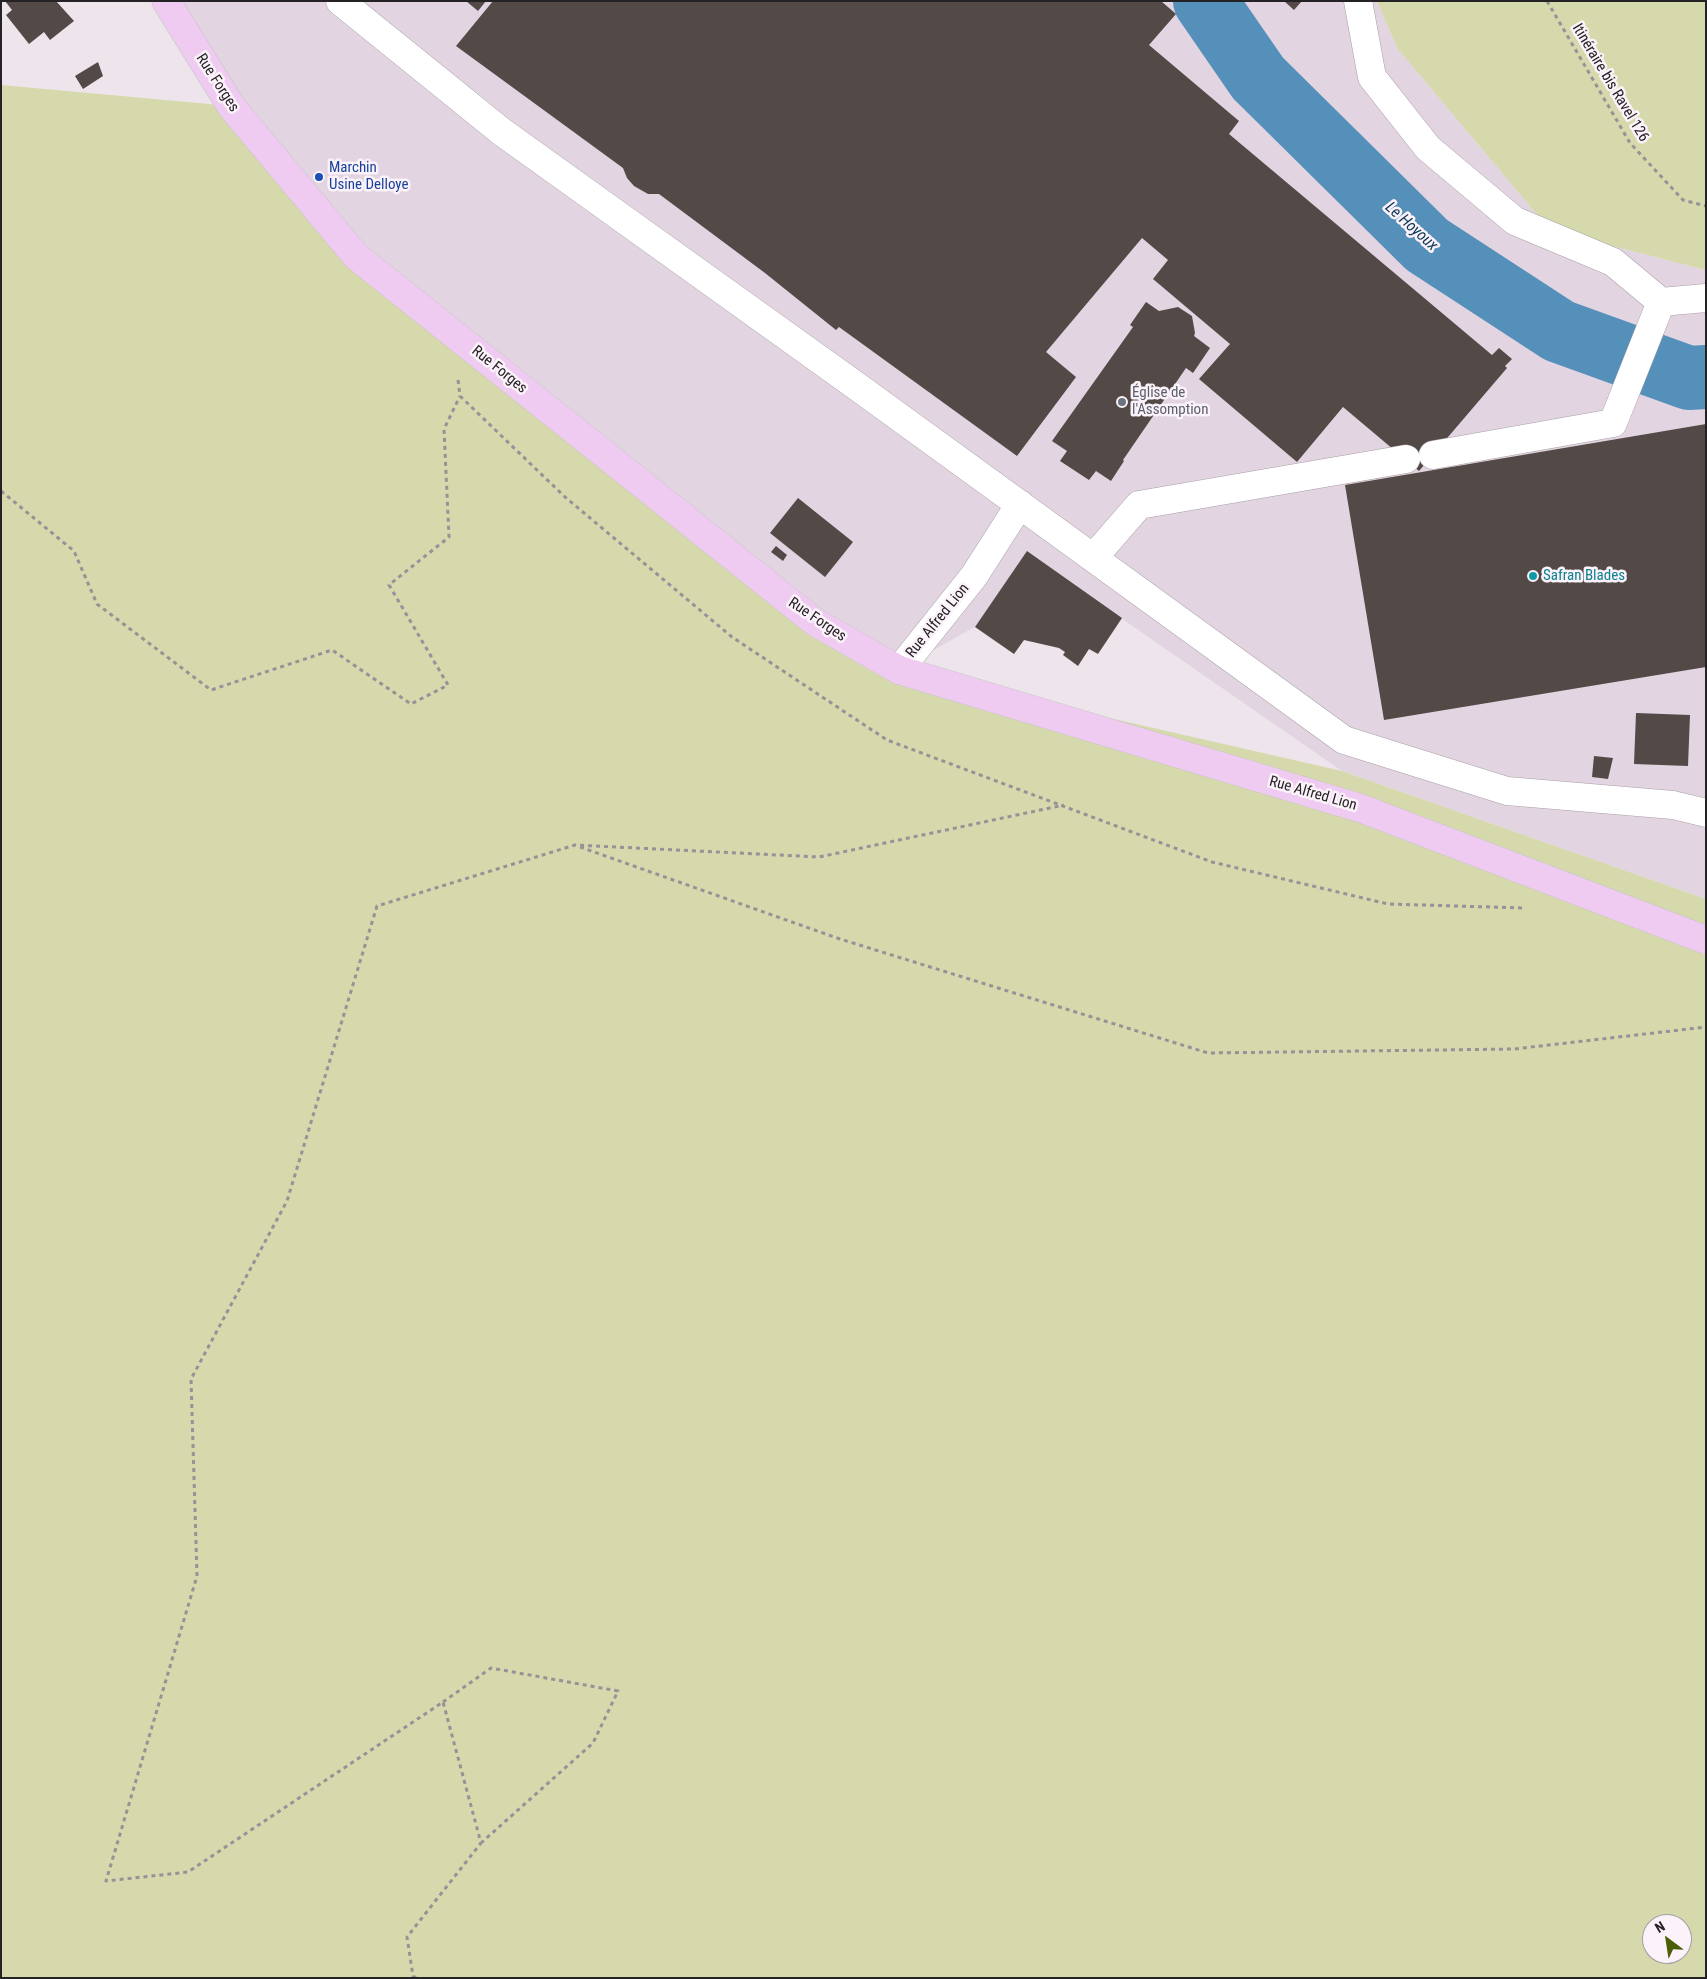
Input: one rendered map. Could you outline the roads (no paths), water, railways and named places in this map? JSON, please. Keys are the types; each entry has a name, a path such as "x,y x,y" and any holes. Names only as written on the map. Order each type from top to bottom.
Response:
{"main road":[{"name":"Rue Forges","path":"166,1 231,106 356,256 815,622 899,670"},
{"name":"Rue Alfred Lion","path":"899,670 1360,808 1706,940"}],"street":[{"path":"340,1 502,132 1020,504 1344,740 1507,792 1673,805 1706,813"},
{"path":"1358,1 1372,77 1428,148 1514,221 1613,262 1661,302 1706,298"},
{"path":"1433,454 1613,423 1661,302"},
{"path":"1093,558 1139,504 1406,459"},
{"name":"Rue Alfred Lion","path":"899,670 974,576 1020,504"}],"waterway":[{"name":"Le Hoyoux","path":"1205,1 1258,78 1427,245 1559,331 1689,378 1706,377"}],"place":[{"name":"Marchin Usine Delloye","path":"319,177"},
{"name":"Église de l'Assomption","path":"1122,402"},
{"name":"Safran Blades","path":"1533,576"}]}
